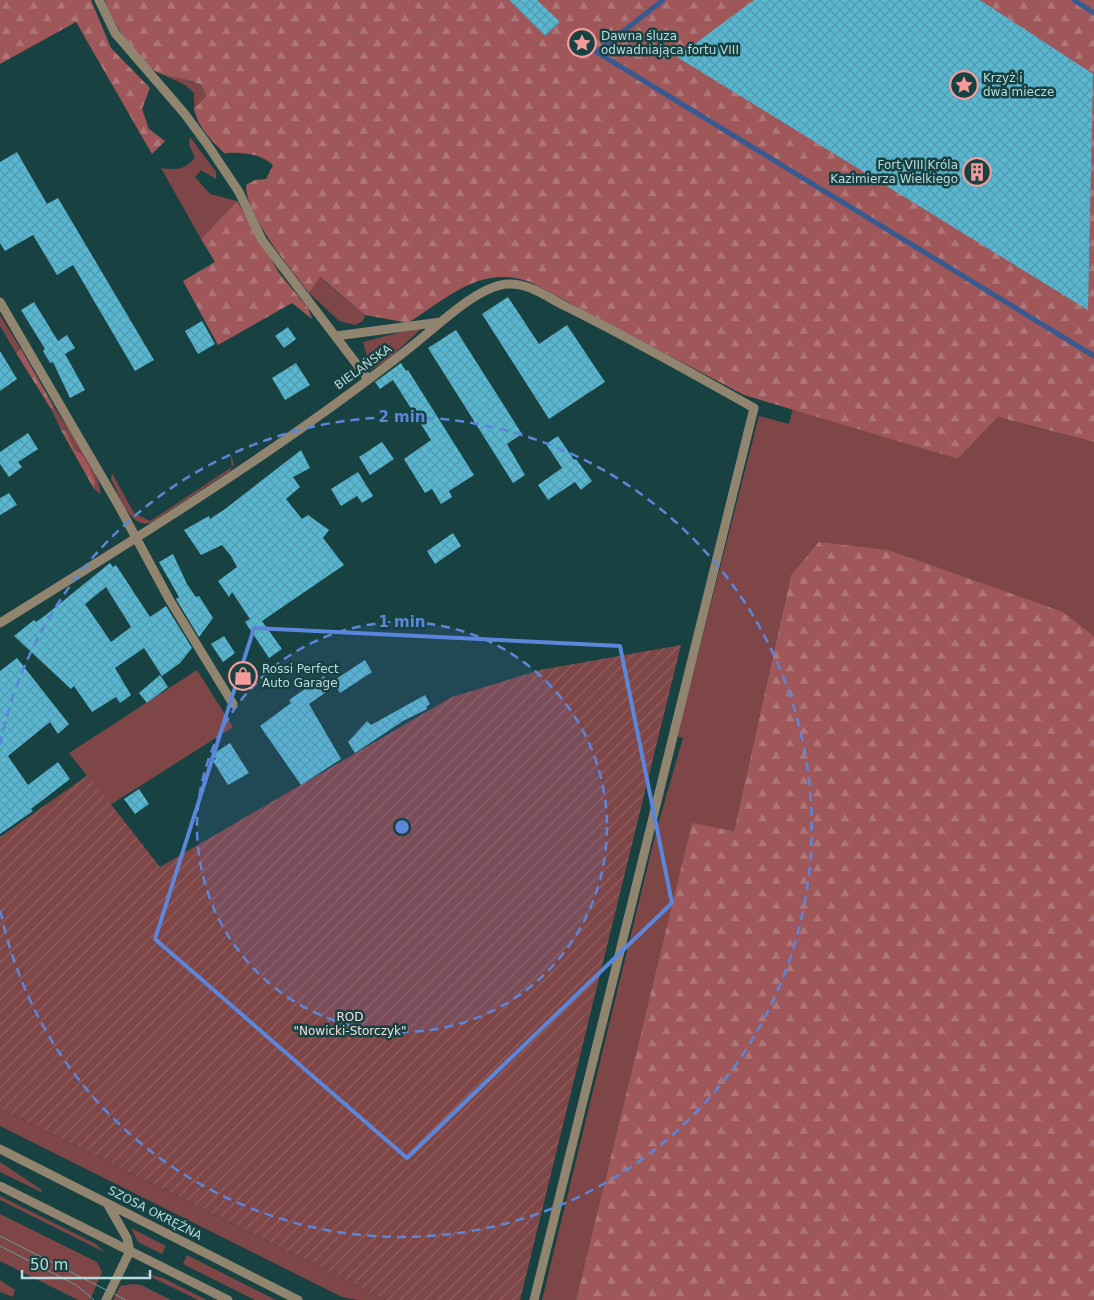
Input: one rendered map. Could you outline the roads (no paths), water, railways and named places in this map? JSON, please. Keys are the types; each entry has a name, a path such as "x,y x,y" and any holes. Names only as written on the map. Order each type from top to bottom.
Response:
{"street":[{"path":"99,0 115,34 184,113 208,144 239,192 262,240 368,379"},
{"name":"BIELAŃSKA","path":"0,623 136,539 251,463 368,379 485,290 508,284 520,285 622,334 754,408 534,1300"},
{"path":"0,302 233,704"},
{"path":"336,336 442,322"},
{"name":"SZOSA OKRĘŻNA","path":"0,1149 298,1300"},
{"path":"0,1186 228,1300"},
{"path":"106,1202 127,1238 130,1251 106,1300"}],"waterway":[{"path":"597,52 663,0"},
{"path":"1074,0 1094,13"},
{"path":"582,43 1094,356"}],"tram line":[{"path":"0,1236 126,1300"},
{"path":"0,1246 76,1285 94,1300"}],"place":[{"name":"Dawna śluza odwadniająca fortu VIII","path":"582,43"},
{"name":"Krzyż i dwa miecze","path":"964,85"},
{"name":"Fort VIII Króla Kazimierza Wielkiego","path":"977,172"},
{"name":"Rossi Perfect Auto Garage","path":"243,676"}],"park label":[{"name":"ROD \"Nowicki-Storczyk\"","path":"350,1024"}]}
